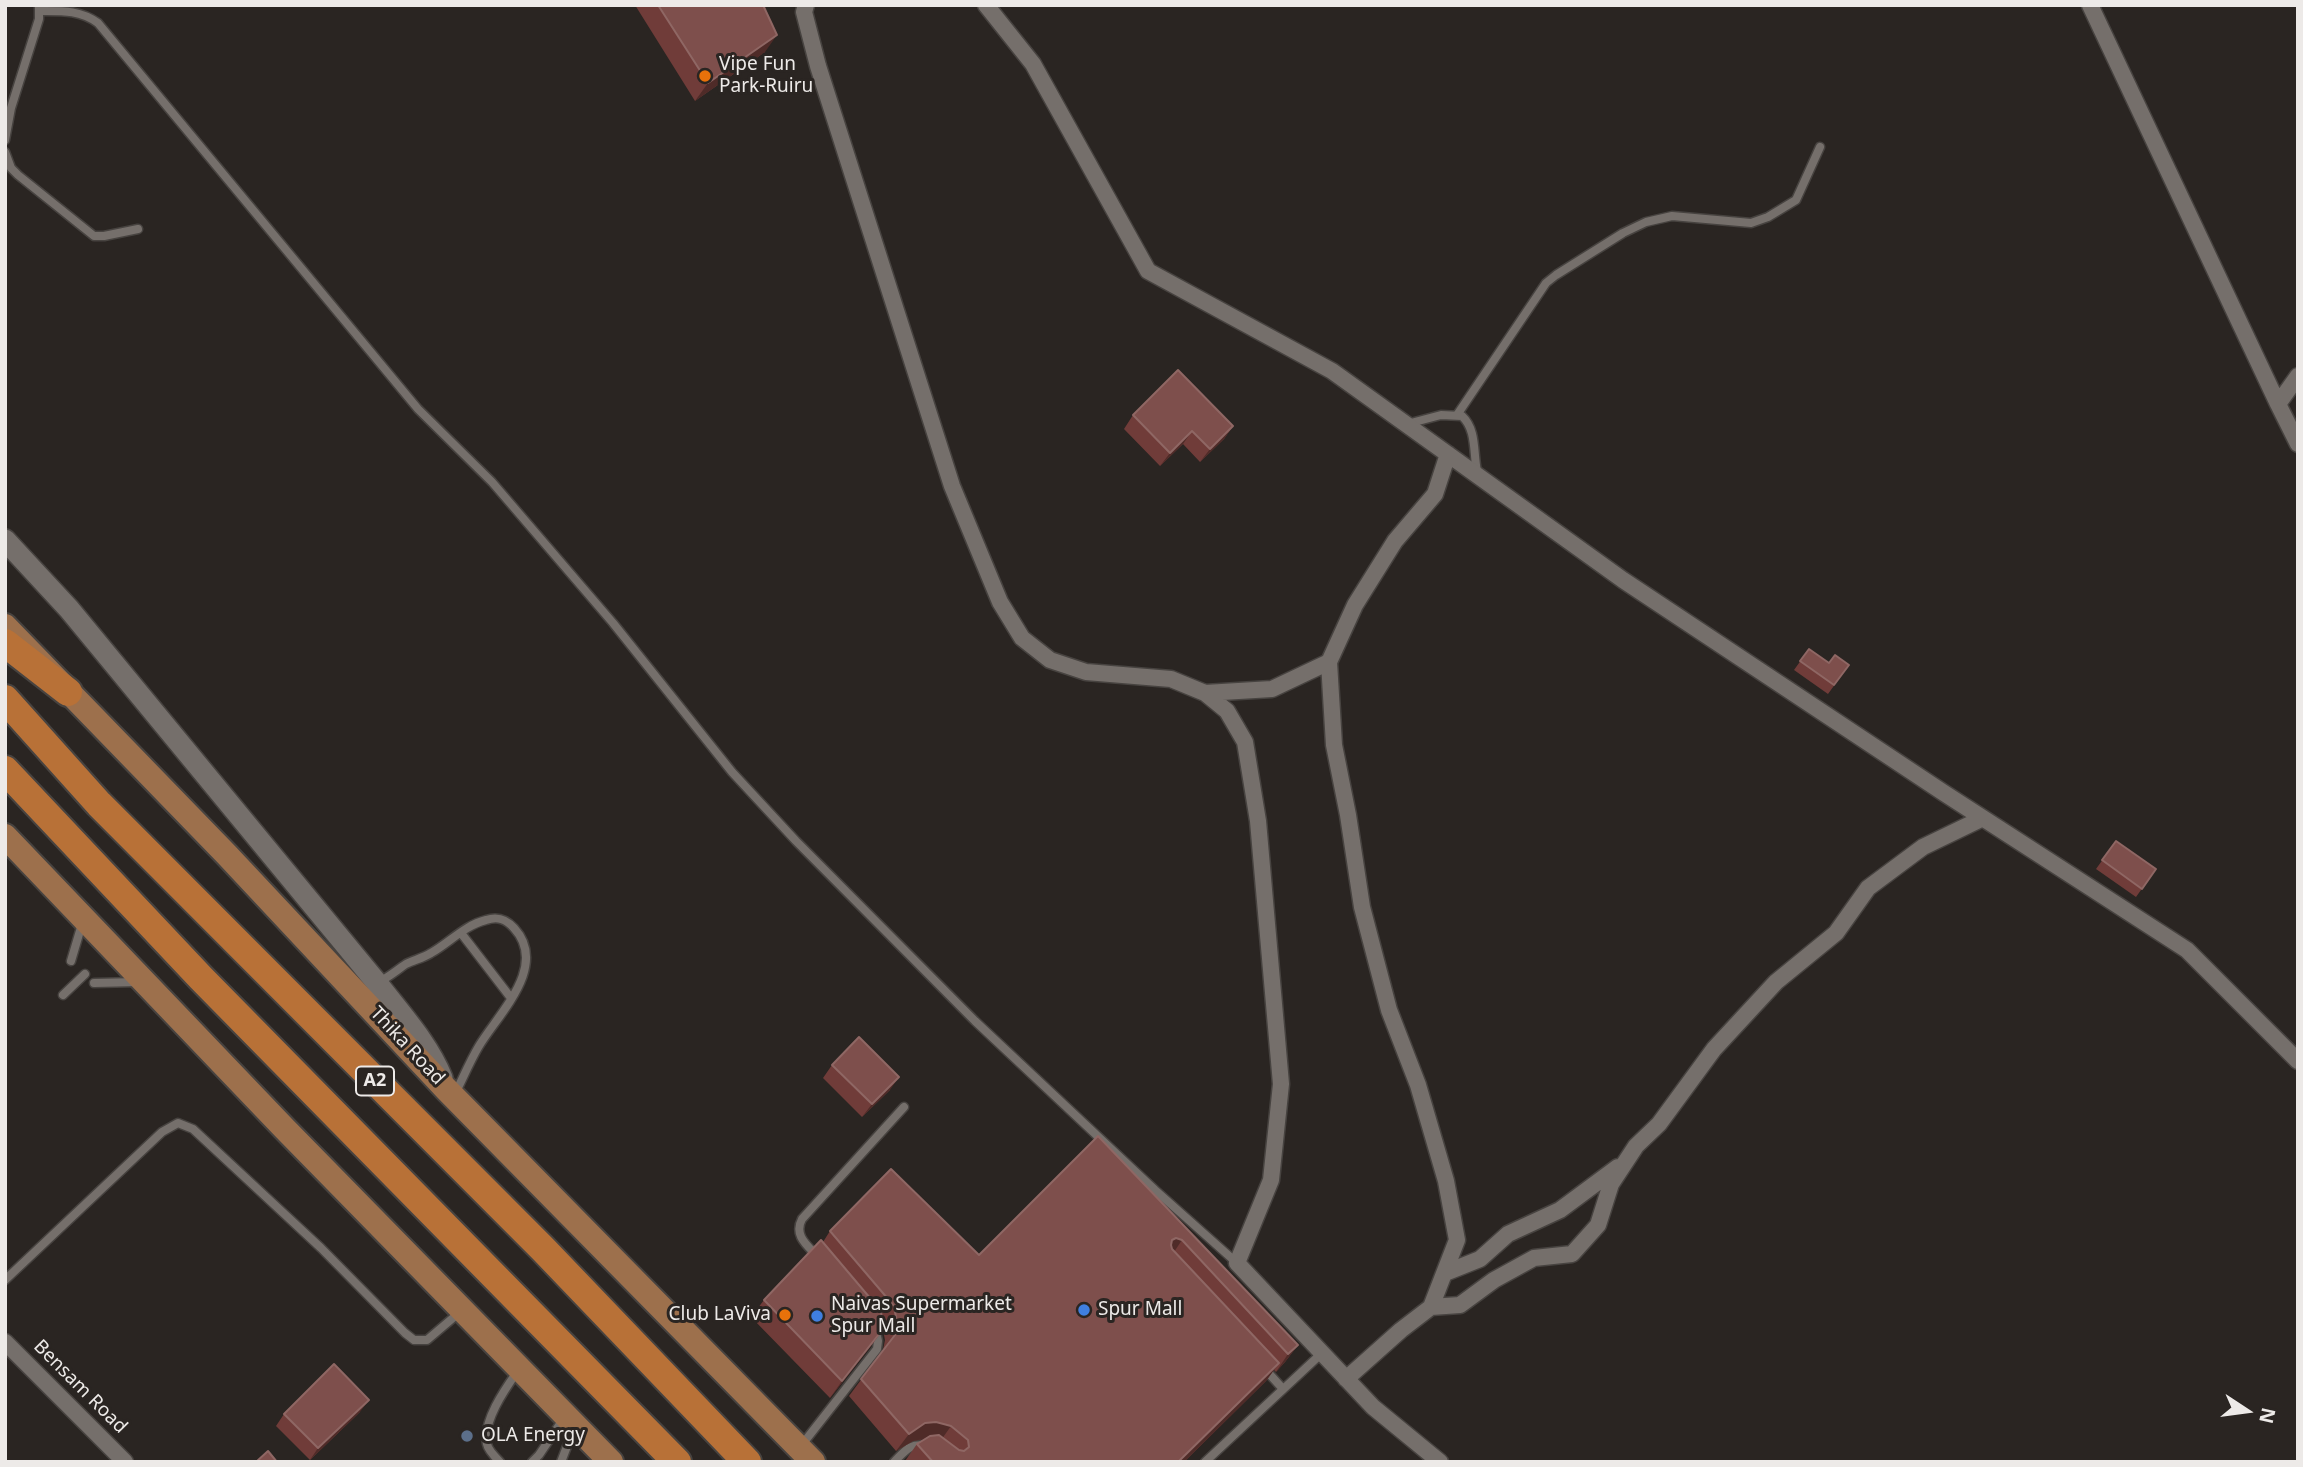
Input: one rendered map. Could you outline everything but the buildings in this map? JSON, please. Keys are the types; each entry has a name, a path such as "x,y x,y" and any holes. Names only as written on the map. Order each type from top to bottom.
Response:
{"highway":[{"path":"5,643 68,692"},
{"name":"A2","path":"5,699 99,804 533,1239 747,1462"},
{"name":"A2","path":"5,770 201,978 677,1462"}],"main road":[{"name":"Thika Road","path":"5,626 227,855 450,1092 806,1455"},
{"path":"5,836 611,1462"}],"street":[{"path":"806,5 804,12 818,66 952,486 1000,602 1022,638 1050,660 1086,671 1171,679 1205,693 1227,711 1245,742 1258,821 1281,1084 1271,1180 1237,1263 1373,1407 1435,1460"},
{"path":"986,5 1032,64 1148,271 1332,370 1623,580 2187,950 2298,1061"},
{"path":"2090,5 2298,444"},
{"path":"2278,404 2298,376"},
{"path":"1346,1378 1431,1307 1457,1240 1446,1181 1418,1085 1389,1010 1362,907 1335,745 1329,662 1361,595 1395,541 1435,494 1448,454"},
{"path":"5,540 69,609 377,983 436,1063 450,1092"},
{"path":"1205,693 1272,689 1329,662"},
{"path":"1431,1307 1460,1305 1494,1280 1534,1258 1572,1254 1598,1224 1611,1184 1636,1146 1659,1124 1714,1049 1776,982 1836,933 1868,888 1923,847 1983,818"},
{"path":"1445,1273 1480,1259 1508,1234 1560,1210 1626,1161"},
{"name":"Bensam Road","path":"5,1342 125,1462"}],"lane":[{"path":"5,140 11,108 40,8 87,15 97,23 418,408 492,482 613,623 732,772 796,841 975,1021 1154,1190 1237,1263"},
{"path":"1457,415 1546,283 1556,275 1623,233 1646,222 1672,216 1751,223 1768,217 1796,200 1820,146"},
{"path":"5,152 11,168 18,175 94,236 138,229"},
{"path":"1407,424 1441,415 1462,416 1472,432 1477,475"},
{"path":"71,961 84,918"},
{"path":"377,983 482,920 507,920 519,933 527,949 527,963 522,977 450,1092"},
{"path":"461,933 511,998"},
{"path":"63,995 85,974"},
{"path":"94,983 144,982"},
{"path":"826,1266 799,1236 799,1225 904,1107"},
{"path":"5,1280 162,1132 178,1123 193,1129 203,1138 321,1248 414,1340 427,1340 462,1310"},
{"path":"806,1455 877,1349 877,1332 869,1317"},
{"path":"1205,1462 1322,1353"},
{"path":"1256,1360 1283,1389"},
{"path":"500,1462 487,1445 488,1425 519,1368"},
{"path":"532,1462 570,1420"},
{"path":"561,1462 570,1420"},
{"path":"894,1462 908,1448 917,1444 936,1450"}],"place":[{"name":"Vipe Fun Park-Ruiru","path":"705,76"},
{"name":"Spur Mall","path":"1084,1310"},
{"name":"Club LaViva","path":"785,1315"},
{"name":"Naivas Supermarket Spur Mall","path":"817,1316"},
{"name":"OLA Energy","path":"467,1436"}]}
